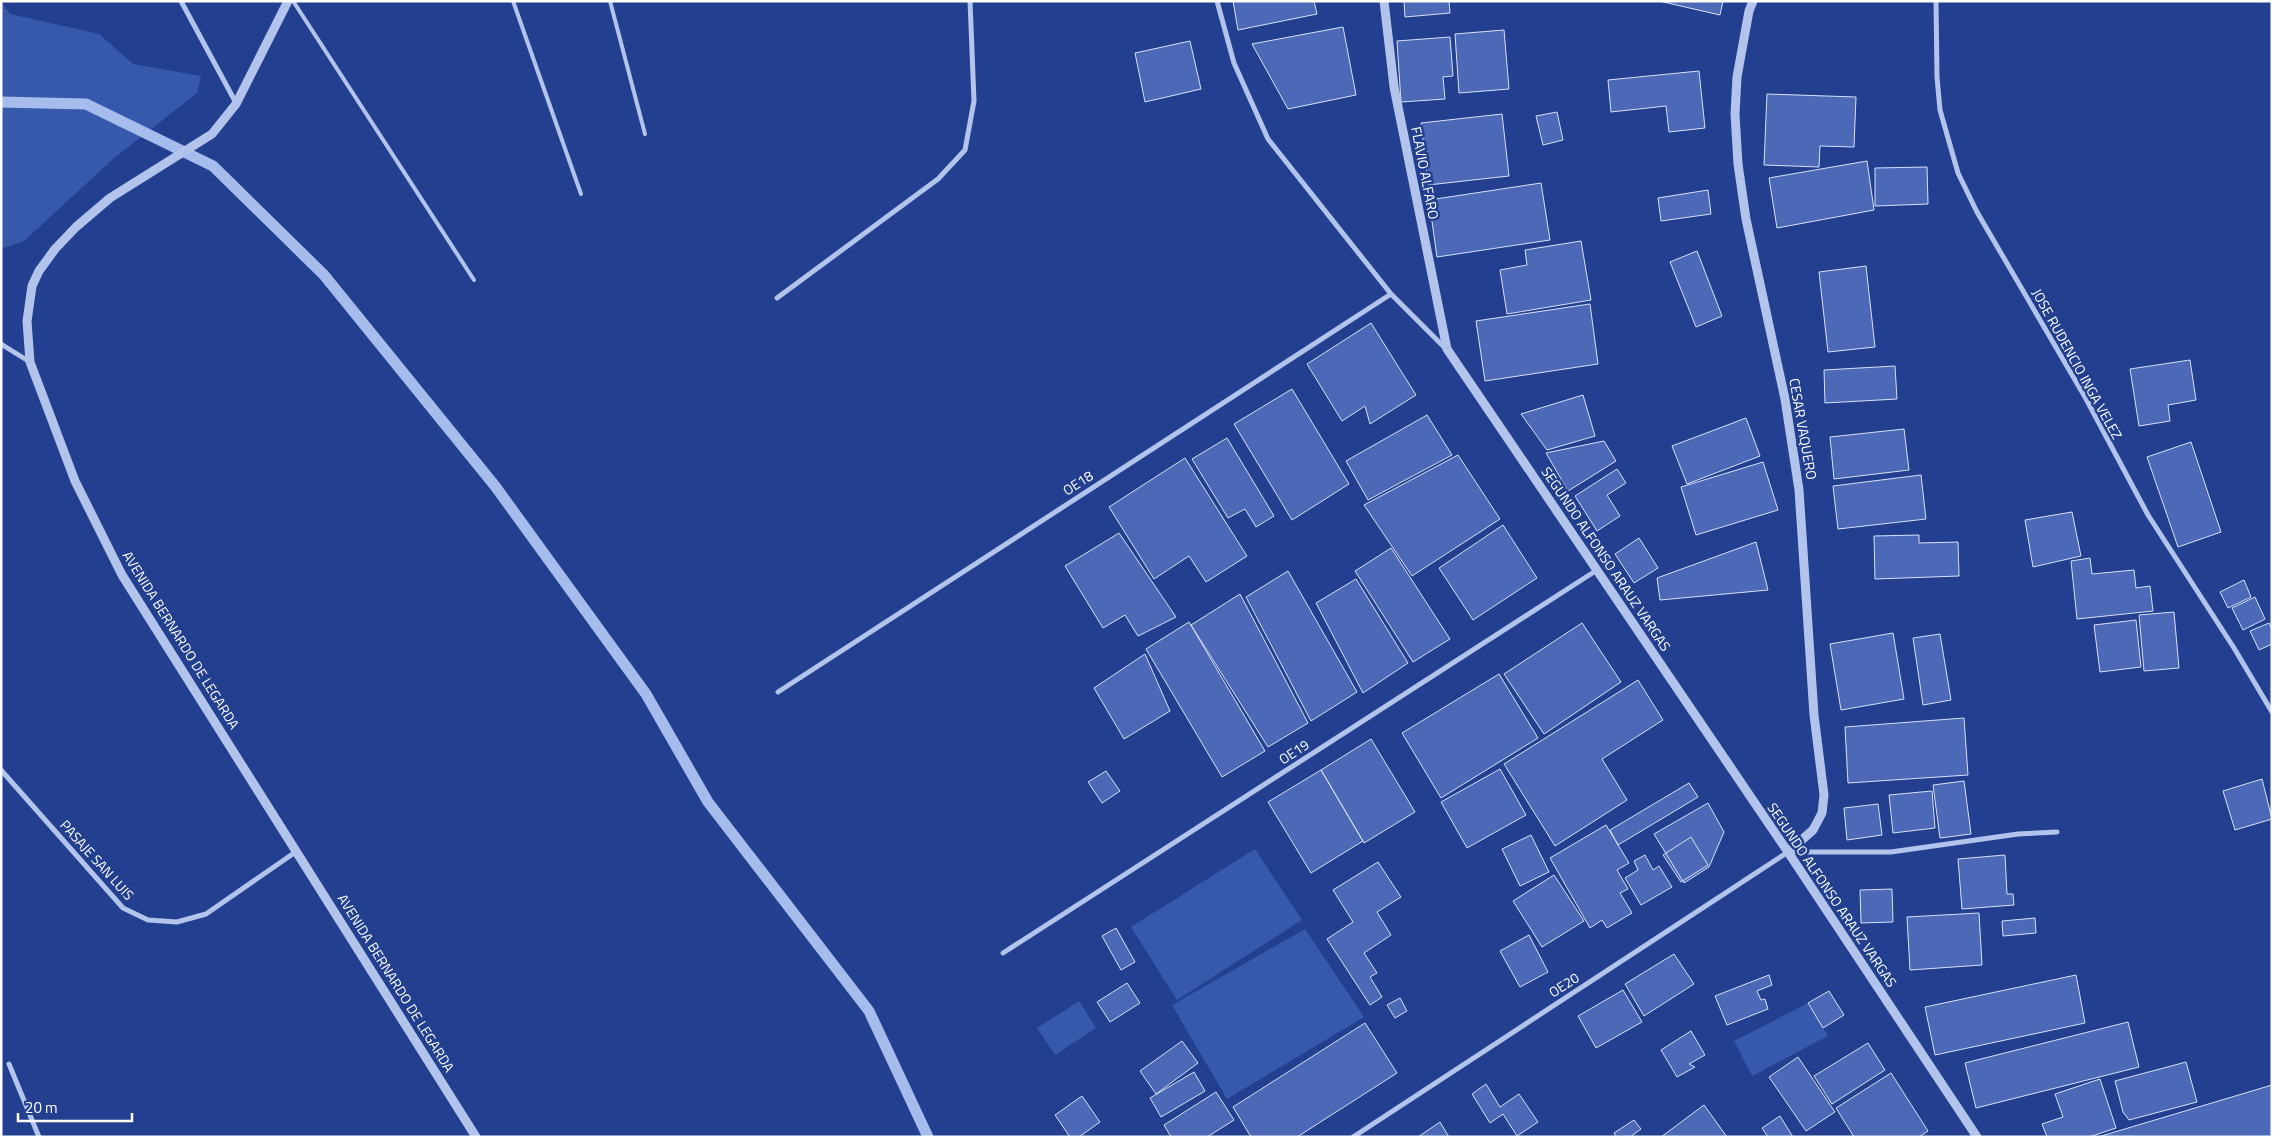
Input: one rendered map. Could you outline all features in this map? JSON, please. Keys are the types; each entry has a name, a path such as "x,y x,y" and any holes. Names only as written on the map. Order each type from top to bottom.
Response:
{"street":[{"path":"181,1 236,104"},
{"name":"AVENIDA BERNARDO DE LEGARDA","path":"288,1 236,104 212,134 110,198 76,227 55,249 39,271 32,286 28,303 27,321 30,362 75,481 122,575 476,1137"},
{"path":"778,298 938,179 965,150 974,101 970,1"},
{"name":"SEGUNDO ALFONSO ARAUZ VARGAS","path":"1217,1 1234,63 1268,139 1391,294 1446,349 1788,852 1977,1137"},
{"name":"FLAVIO ALFARO","path":"1384,1 1394,87 1446,349"},
{"name":"CESAR VAQUERO","path":"1753,1 1749,11 1737,77 1735,114 1738,164 1746,219 1785,399 1799,490 1814,715 1824,795 1822,813 1813,830 1788,852"},
{"name":"JOSE RUDENCIO INGA VELEZ","path":"1936,1 1937,77 1940,110 1958,173 1977,212 2085,397 2148,514 2234,648 2272,712"},
{"name":"OE18","path":"778,692 1391,294"},
{"path":"1,344 30,362"},
{"name":"OE19","path":"1003,953 1597,570"},
{"name":"PASAJE SAN LUIS","path":"1,770 123,908 148,920 177,922 206,914 297,851"},
{"path":"1788,852 1891,852 2018,834 2057,832"},
{"name":"OE20","path":"1353,1137 1788,852"},
{"path":"9,1064 39,1137"}],"lane":[{"path":"293,1 474,280"},
{"path":"513,1 581,194"},
{"path":"610,1 645,134"}],"shaded area":[{"path":"1,1 10,14 99,34 133,64 201,76 197,93 113,159 24,241 1,249"},
{"path":"1255,849 1302,920 1177,1000 1131,927"},
{"path":"1305,929 1364,1017 1227,1099 1172,1005"},
{"path":"1079,1001 1096,1028 1055,1055 1037,1028"},
{"path":"1808,1003 1828,1036 1752,1076 1734,1041"}],"building":[{"path":"1233,1 1314,1 1317,14 1238,30"},
{"path":"1404,1 1449,1 1450,13 1405,17"},
{"path":"1659,1 1723,1 1720,15"},
{"path":"1343,27 1356,95 1288,109 1252,44"},
{"path":"1504,30 1509,89 1459,93 1455,34"},
{"path":"1450,37 1453,76 1443,77 1445,99 1401,102 1397,41"},
{"path":"1190,41 1201,89 1145,102 1135,53"},
{"path":"1699,71 1705,128 1669,132 1666,106 1611,112 1608,80"},
{"path":"1767,94 1856,97 1854,147 1820,146 1819,167 1764,165"},
{"path":"1557,112 1563,140 1543,145 1536,116"},
{"path":"1502,114 1509,176 1428,185 1421,123"},
{"path":"1867,161 1874,210 1777,228 1769,178"},
{"path":"1927,167 1928,204 1875,206 1875,168"},
{"path":"1541,183 1550,240 1437,257 1429,200"},
{"path":"1708,190 1711,214 1661,221 1658,198"},
{"path":"1581,241 1591,300 1507,314 1500,270 1527,265 1525,250"},
{"path":"1697,251 1722,316 1696,327 1670,262"},
{"path":"1866,266 1875,347 1828,352 1819,272"},
{"path":"1590,304 1598,364 1485,381 1476,321"},
{"path":"1371,323 1416,395 1370,424 1365,406 1342,421 1307,364"},
{"path":"2190,360 2196,400 2168,405 2170,421 2139,426 2130,369"},
{"path":"1895,366 1897,399 1825,403 1824,370"},
{"path":"1292,389 1349,484 1292,520 1234,424"},
{"path":"1583,395 1595,436 1547,450 1521,414"},
{"path":"1427,415 1452,455 1368,500 1346,461"},
{"path":"1746,418 1760,456 1687,484 1672,446"},
{"path":"1904,429 1909,470 1834,479 1830,437"},
{"path":"1227,438 1274,516 1256,527 1245,509 1228,518 1192,459"},
{"path":"1604,441 1616,461 1568,491 1546,453"},
{"path":"2191,442 2221,532 2178,547 2147,457"},
{"path":"1458,455 1500,519 1412,576 1364,505"},
{"path":"1185,458 1247,556 1206,582 1189,556 1154,579 1109,507"},
{"path":"1763,462 1778,510 1696,535 1681,487"},
{"path":"1617,469 1626,483 1607,495 1620,516 1597,531 1575,496"},
{"path":"1921,475 1926,519 1838,529 1833,486"},
{"path":"2072,512 2081,556 2033,567 2025,520"},
{"path":"1503,525 1537,578 1473,620 1439,568"},
{"path":"1119,533 1176,617 1138,636 1125,615 1103,628 1065,566"},
{"path":"1919,535 1919,543 1958,542 1959,576 1875,579 1874,536"},
{"path":"1639,538 1658,568 1634,583 1615,554"},
{"path":"1756,542 1768,590 1660,600 1657,578"},
{"path":"1391,548 1450,639 1413,662 1355,571"},
{"path":"2090,558 2092,574 2134,570 2136,588 2150,586 2153,611 2077,619 2071,561"},
{"path":"1288,571 1357,692 1311,721 1246,597"},
{"path":"1356,579 1408,663 1363,693 1316,603"},
{"path":"2244,580 2251,597 2228,608 2220,592"},
{"path":"1240,594 1308,723 1268,747 1191,625"},
{"path":"2255,597 2265,619 2243,630 2232,608"},
{"path":"2174,612 2179,668 2144,671 2139,615"},
{"path":"2136,620 2141,667 2100,672 2094,625"},
{"path":"1189,622 1265,751 1222,777 1146,649"},
{"path":"1582,623 1621,682 1544,734 1504,674"},
{"path":"2269,623 2272,629 2272,644 2259,650 2250,631"},
{"path":"1893,633 1904,699 1841,710 1830,644"},
{"path":"1940,634 1951,700 1923,705 1913,638"},
{"path":"1145,654 1170,711 1124,739 1094,688"},
{"path":"1499,674 1538,738 1441,798 1402,733"},
{"path":"1638,680 1663,720 1602,759 1627,800 1555,846 1504,764"},
{"path":"1964,718 1968,775 1848,783 1845,727"},
{"path":"1371,739 1415,812 1364,843 1321,770"},
{"path":"1500,769 1526,815 1467,848 1441,802"},
{"path":"1321,770 1363,841 1311,873 1268,802"},
{"path":"1106,771 1120,791 1102,803 1088,782"},
{"path":"2262,779 2272,819 2235,830 2223,791"},
{"path":"1964,781 1971,834 1940,838 1933,785"},
{"path":"1689,783 1698,797 1618,845 1610,830"},
{"path":"1932,791 1935,828 1893,833 1889,795"},
{"path":"1708,803 1724,832 1709,867 1684,883 1654,834"},
{"path":"1878,804 1882,835 1847,840 1844,808"},
{"path":"1606,825 1629,863 1617,870 1628,889 1620,893 1632,913 1607,928 1602,920 1590,928 1550,858"},
{"path":"1531,835 1549,872 1520,886 1502,849"},
{"path":"1691,837 1708,865 1681,882 1663,855"},
{"path":"1645,855 1653,870 1659,866 1672,887 1641,905 1625,878 1638,870 1634,861"},
{"path":"2005,855 2007,894 2013,894 2014,905 1962,909 1958,859"},
{"path":"1378,862 1401,897 1377,912 1391,935 1364,953 1377,973 1370,977 1382,997 1370,1005 1327,939 1353,922 1333,890"},
{"path":"1554,875 1584,921 1542,947 1513,901"},
{"path":"1892,889 1893,922 1861,923 1860,890"},
{"path":"1979,913 1982,965 1910,970 1907,917"},
{"path":"2035,918 2036,933 2003,936 2002,921"},
{"path":"1116,928 1135,962 1121,970 1102,936"},
{"path":"1529,935 1548,972 1520,987 1500,951"},
{"path":"1674,954 1694,984 1644,1016 1625,984"},
{"path":"1769,975 1772,985 1757,991 1761,1000 1765,999 1768,1009 1727,1025 1715,996"},
{"path":"2076,975 2085,1023 1935,1055 1925,1007"},
{"path":"1127,983 1140,1003 1110,1022 1097,1002"},
{"path":"1623,990 1642,1022 1596,1048 1578,1016"},
{"path":"1829,991 1844,1015 1823,1028 1808,1003"},
{"path":"1400,998 1407,1011 1395,1018 1387,1005"},
{"path":"2128,1022 2139,1067 1976,1108 1965,1063"},
{"path":"1365,1023 1397,1073 1297,1137 1251,1137 1233,1107"},
{"path":"1691,1031 1705,1055 1689,1064 1695,1067 1677,1077 1661,1050"},
{"path":"1182,1041 1198,1063 1156,1094 1140,1071"},
{"path":"1868,1043 1885,1070 1832,1104 1814,1076"},
{"path":"1798,1057 1835,1112 1806,1131 1769,1077"},
{"path":"2186,1062 2197,1102 2129,1120 2123,1112 2115,1081"},
{"path":"1194,1072 1205,1091 1161,1117 1150,1098"},
{"path":"1891,1073 1928,1131 1919,1137 1854,1137 1836,1108"},
{"path":"2100,1079 2116,1128 2089,1137 2047,1137 2042,1124 2063,1117 2055,1094"},
{"path":"1486,1084 1500,1107 1519,1094 1538,1122 1517,1136 1503,1114 1490,1123 1472,1094"},
{"path":"2272,1085 2272,1137 2098,1137"},
{"path":"1216,1092 1234,1120 1207,1137 1171,1137 1164,1125"},
{"path":"1082,1096 1100,1122 1079,1137 1070,1137 1055,1115"},
{"path":"1704,1105 1727,1137 1661,1137"},
{"path":"1780,1116 1793,1137 1768,1137 1762,1128"},
{"path":"1634,1120 1641,1129 1630,1137 1616,1137 1614,1133"},
{"path":"1440,1122 1449,1137 1418,1137"}],"waterway":[{"path":"1,102 86,104 213,166 324,275 495,486 646,694 708,802 869,1011 928,1137"}]}
